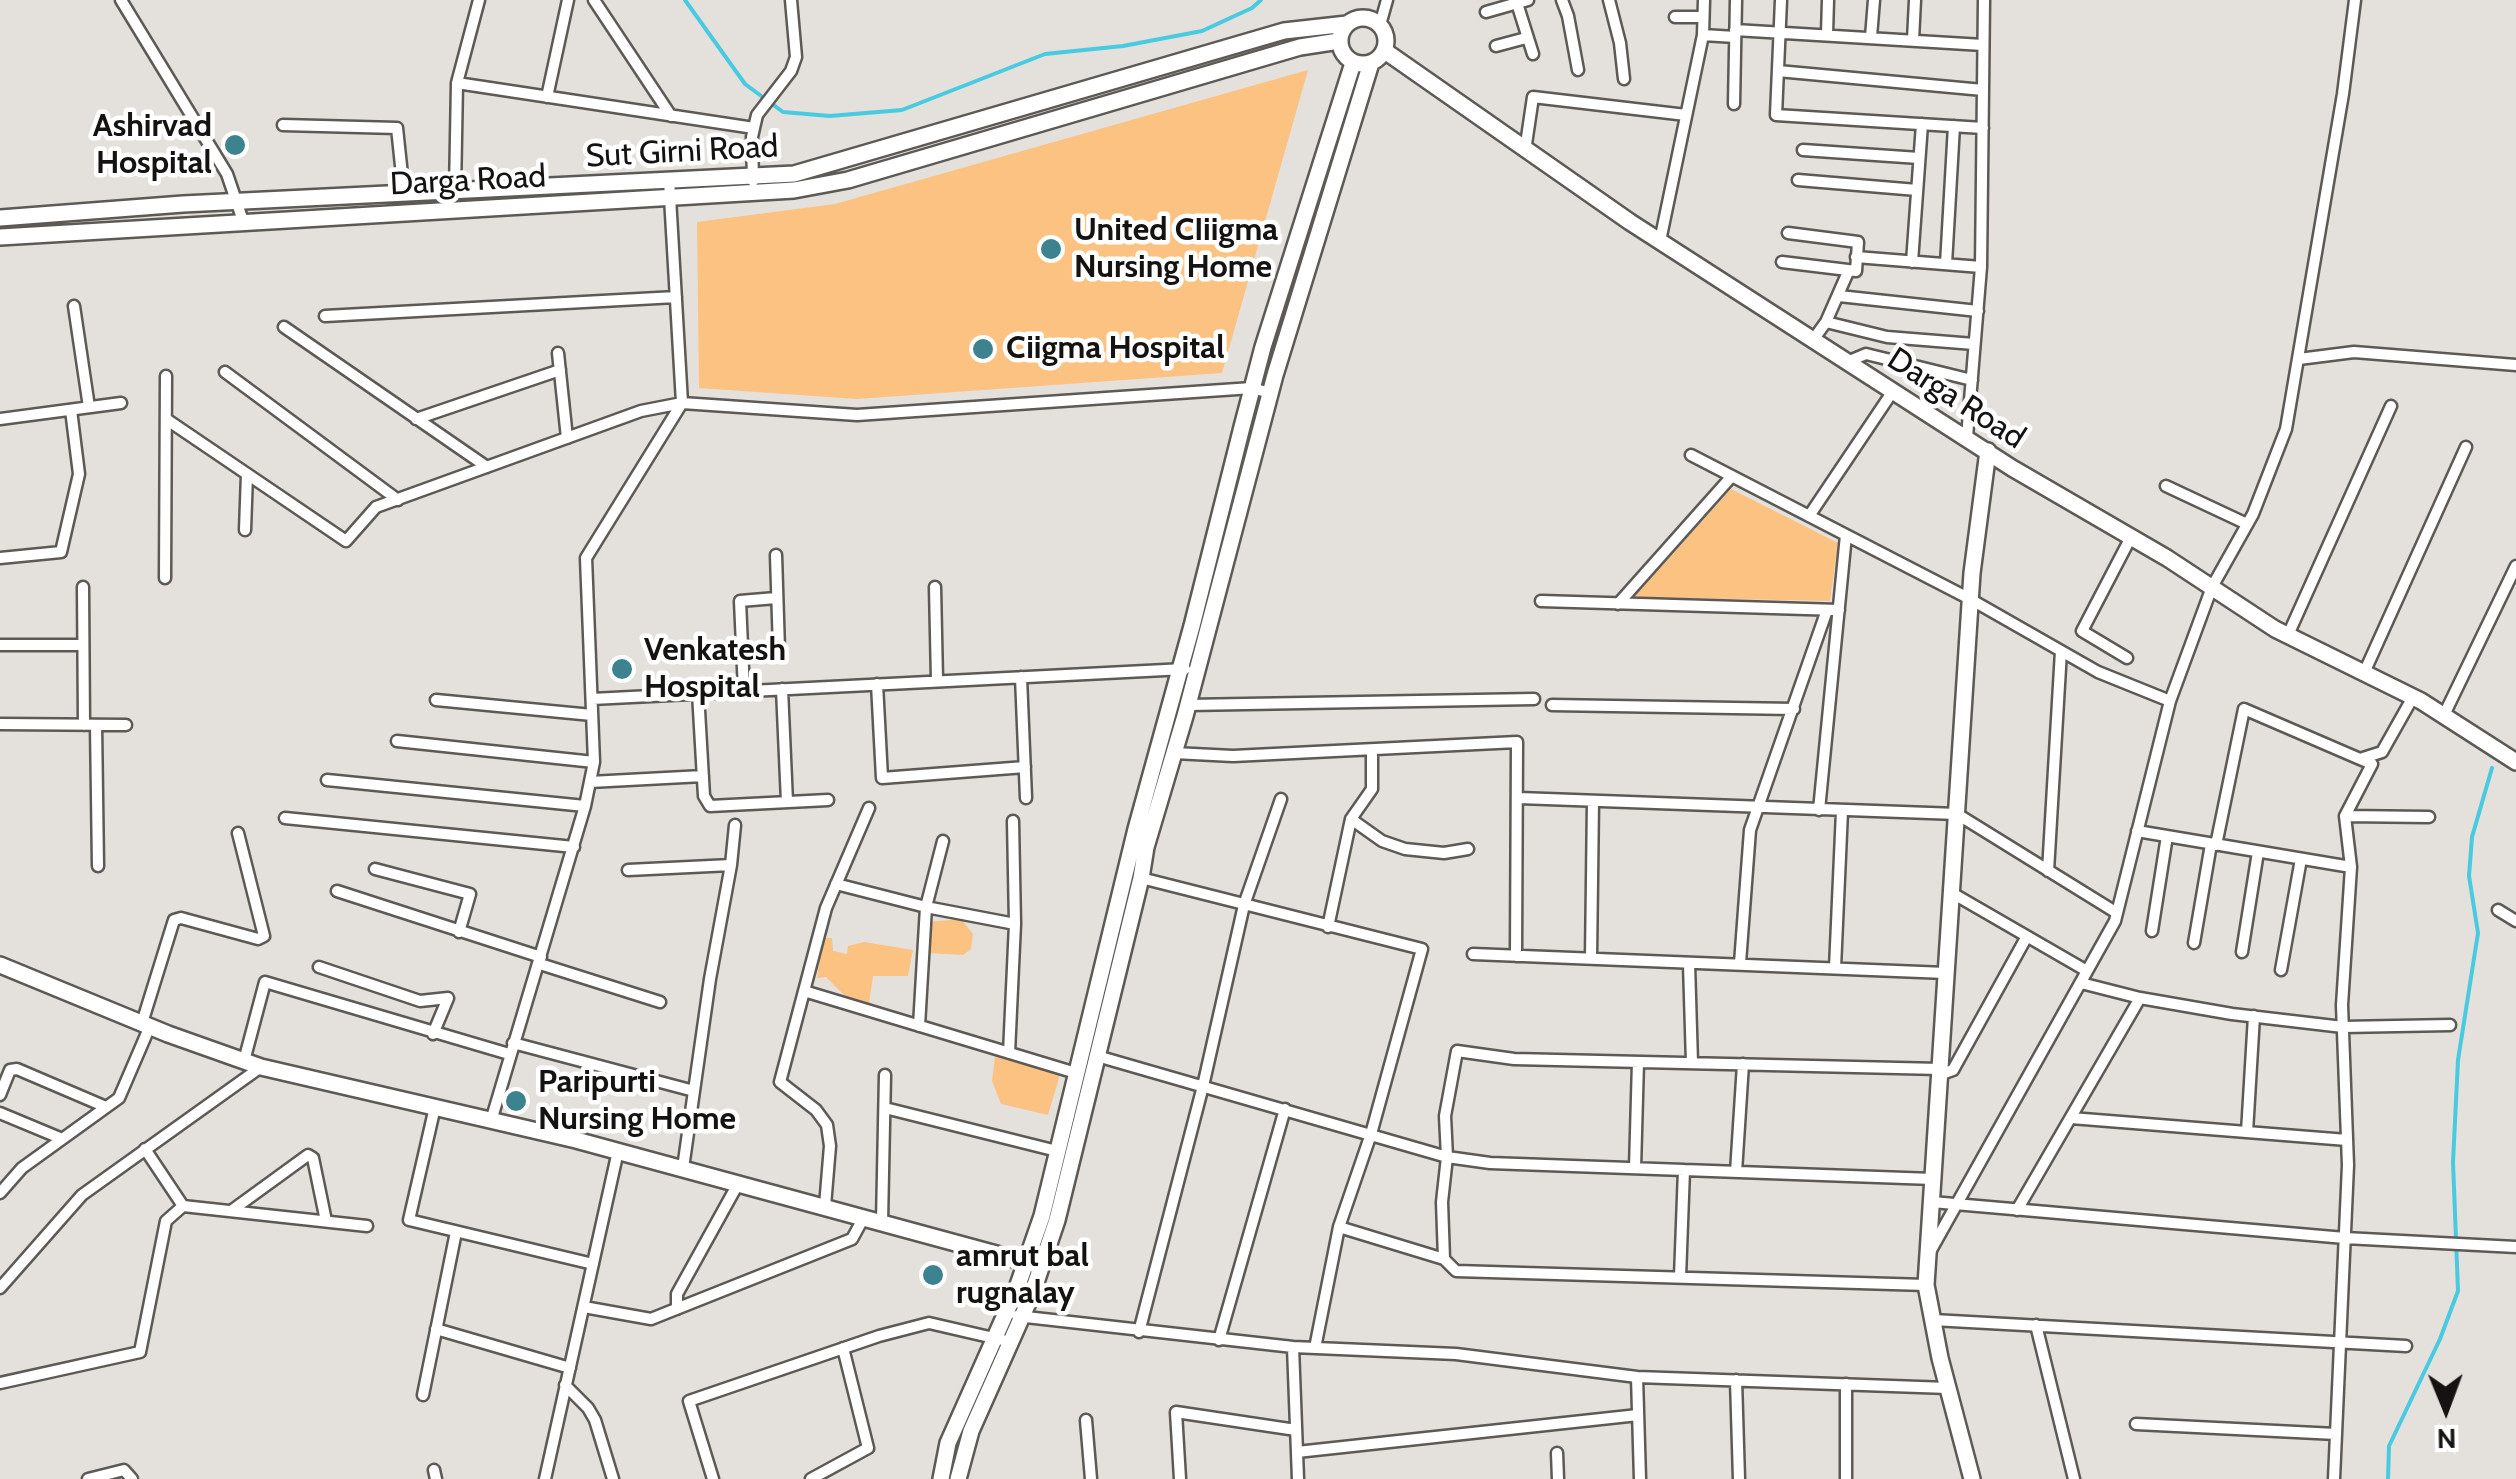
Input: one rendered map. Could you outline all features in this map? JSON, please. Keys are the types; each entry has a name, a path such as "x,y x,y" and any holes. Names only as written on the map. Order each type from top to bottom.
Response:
{"main road":[{"path":"1351,0 1351,22 1340,40 1346,57 1353,62 1372,63"},
{"path":"1034,1265 1057,1151 1136,830 1189,668 1372,63 1384,51 1386,42 1370,0"},
{"name":"Sut Girni Road","path":"753,184 814,170 1284,31 1351,22"},
{"path":"1351,22 1376,23"},
{"name":"Darga Road","path":"0,237 670,188 753,184 794,190 848,180 1300,47 1340,40"},
{"name":"Darga Road","path":"1384,51 1660,241 1892,391 2288,636 2414,697 2516,762"},
{"path":"942,1479 948,1443 1003,1340 1034,1265 1097,1056 1146,848 1188,705 1189,668 1252,388 1353,62"},
{"name":"Sut Girni Road","path":"0,218 237,201 670,188"},
{"path":"1972,1479 1926,1285 1970,599 1988,451"},
{"path":"0,965 261,1067 618,1150 1034,1265"},
{"path":"958,1479 1003,1340"}],"street":[{"path":"121,0 227,174 244,221"},
{"path":"455,192 457,84 478,0"},
{"path":"548,97 568,0"},
{"path":"594,0 672,116"},
{"path":"753,184 757,116 792,70 796,57 791,0"},
{"path":"1376,23 1387,0"},
{"path":"1562,0 1578,70"},
{"path":"1609,0 1624,79"},
{"path":"1660,241 1703,35 1704,0"},
{"path":"1734,104 1736,0"},
{"path":"1781,0 1776,115 1983,128"},
{"path":"1827,34 1828,0"},
{"path":"1871,37 1874,0"},
{"path":"1913,40 1915,0"},
{"path":"1967,438 1981,267 1984,0"},
{"path":"1928,1255 2117,913 2170,701 2212,587 2247,524 2286,429 2343,94 2355,0"},
{"path":"1486,12 1520,1 1533,54"},
{"path":"1675,16 1703,17"},
{"path":"1703,35 1779,31 1984,44"},
{"path":"1496,46 1526,38"},
{"path":"1778,71 1983,90"},
{"path":"457,84 754,128"},
{"path":"1526,151 1532,97 1686,115"},
{"path":"1912,262 1922,124"},
{"path":"283,125 397,128 404,194"},
{"path":"1946,264 1954,126"},
{"path":"1802,150 1919,158"},
{"path":"1798,180 1917,190"},
{"path":"491,1121 586,806 594,762 586,558 682,404 670,188"},
{"path":"1782,262 1856,272 1858,242 1788,233"},
{"path":"1856,257 1981,267"},
{"path":"1813,340 1826,322 1848,272"},
{"path":"1838,296 1978,311"},
{"path":"325,316 676,297"},
{"path":"74,306 89,407"},
{"path":"1826,322 1887,337 1974,344"},
{"path":"284,327 487,467"},
{"path":"2299,360 2354,352 2516,366"},
{"path":"558,354 567,438"},
{"path":"1847,362 1866,354 1972,380"},
{"path":"416,418 560,370"},
{"path":"226,372 398,500"},
{"path":"164,578 166,376"},
{"path":"166,419 346,541 376,507 641,411 682,404 856,416 1252,388 1270,393"},
{"path":"1809,516 1892,391"},
{"path":"0,420 120,403"},
{"path":"2288,636 2391,406"},
{"path":"0,558 61,552 79,474 71,410"},
{"path":"2364,673 2466,447"},
{"path":"1691,455 1970,599 2112,678 2170,701"},
{"path":"245,530 246,474"},
{"path":"1618,604 1732,476"},
{"path":"2166,486 2247,524"},
{"path":"1819,810 1833,610 1846,535"},
{"path":"2127,658 2082,631 2131,536"},
{"path":"776,555 780,650"},
{"path":"2444,716 2516,566"},
{"path":"83,587 83,645 98,866"},
{"path":"935,587 936,680"},
{"path":"744,691 740,601 776,598"},
{"path":"1540,602 1833,610"},
{"path":"1740,964 1750,830 1833,610"},
{"path":"0,645 83,645"},
{"path":"2048,870 2061,651"},
{"path":"592,698 1189,668"},
{"path":"1021,677 1026,798"},
{"path":"877,684 882,778 1024,768"},
{"path":"782,689 787,802"},
{"path":"698,693 704,796 710,806 828,800"},
{"path":"2360,759 2382,752 2414,697"},
{"path":"1188,705 1534,699"},
{"path":"436,700 592,715"},
{"path":"1552,705 1794,709"},
{"path":"2194,943 2244,709 2372,764 2345,816 2351,867 2342,1027 2346,1238 2334,1479"},
{"path":"0,724 126,725"},
{"path":"397,740 594,762"},
{"path":"1174,753 1233,756 1516,742 1516,956"},
{"path":"1328,927 1350,819 1372,789 1372,750"},
{"path":"590,782 703,776"},
{"path":"327,780 586,806"},
{"path":"1519,798 1957,814 2117,913"},
{"path":"1139,1332 1204,1086 1244,905 1282,799"},
{"path":"1591,958 1593,801"},
{"path":"826,1206 830,1146 827,1125 816,1110 780,1082 826,908 869,808"},
{"path":"1835,968 1842,811"},
{"path":"2345,816 2429,817"},
{"path":"285,818 574,847"},
{"path":"1350,819 1382,842 1406,849 1468,850"},
{"path":"1009,1053 1015,924 1013,822"},
{"path":"683,1168 732,865 735,825"},
{"path":"2138,831 2351,867"},
{"path":"0,1193 22,1168 119,1098 146,1025 174,920 181,918 258,939 264,936 238,834"},
{"path":"2152,931 2167,836"},
{"path":"919,1026 926,907 943,841"},
{"path":"2242,952 2258,852"},
{"path":"2280,970 2301,859"},
{"path":"628,870 732,865"},
{"path":"375,869 470,894 459,932"},
{"path":"1141,878 1422,948 1371,1134 1339,1227 1315,1348"},
{"path":"836,884 1015,924"},
{"path":"337,891 660,1002"},
{"path":"1952,893 2087,972"},
{"path":"2498,910 2516,920"},
{"path":"1444,1258 1442,1202 1448,1157 1445,1116 1458,1052 1514,1059 1952,1070 2026,938"},
{"path":"1473,954 1946,973"},
{"path":"1689,964 1692,1063"},
{"path":"319,967 420,1001 448,998 433,1034"},
{"path":"244,1061 265,982 433,1034 694,1091"},
{"path":"2080,983 2140,998 2342,1027 2450,1025"},
{"path":"804,991 1076,1073"},
{"path":"2017,1210 2140,998"},
{"path":"2247,1132 2254,1016"},
{"path":"1097,1056 1448,1157 1490,1164 1933,1179"},
{"path":"1635,1168 1638,1062"},
{"path":"1736,1172 1743,1064"},
{"path":"0,1288 82,1195 261,1067"},
{"path":"0,1095 10,1070 17,1068 106,1107"},
{"path":"882,1222 885,1075"},
{"path":"435,1107 409,1220 593,1264"},
{"path":"884,1108 1057,1151"},
{"path":"1219,1340 1285,1109"},
{"path":"0,1112 60,1138"},
{"path":"2071,1118 2347,1140"},
{"path":"146,1148 183,1206"},
{"path":"546,1479 618,1150"},
{"path":"231,1211 308,1155 312,1158 326,1221"},
{"path":"1680,1277 1684,1170"},
{"path":"677,1309 678,1294 739,1182"},
{"path":"1932,1202 2346,1238 2516,1247"},
{"path":"0,1384 140,1352 166,1220 183,1206 368,1226"},
{"path":"584,1307 652,1319 852,1239 864,1217"},
{"path":"1339,1227 1444,1258 1456,1271 1926,1285"},
{"path":"423,1395 456,1232"},
{"path":"1014,1315 1219,1340 1456,1354 1637,1376 1948,1388"},
{"path":"1933,1320 2406,1346"},
{"path":"713,1479 689,1401 929,1323 1003,1340"},
{"path":"2036,1326 2074,1479"},
{"path":"436,1329 570,1368"},
{"path":"1293,1347 1298,1479"},
{"path":"811,1479 868,1448 844,1348"},
{"path":"1637,1376 1640,1479"},
{"path":"1736,1380 1740,1479"},
{"path":"1846,1384 1846,1479"},
{"path":"565,1385 588,1408 613,1479"},
{"path":"1180,1479 1176,1412 1296,1430"},
{"path":"1296,1452 1638,1415"},
{"path":"1078,1479 1091,1479 1086,1420"},
{"path":"2136,1424 2336,1434"},
{"path":"1557,1453 1558,1479"},
{"path":"88,1479 124,1470 132,1479"}],"shaded area":[{"path":"1308,70 1222,373 857,399 699,388 697,222 835,204"},
{"path":"1731,489 1838,543 1830,601 1634,597"},
{"path":"961,919 973,934 971,949 963,955 928,953 928,922"},
{"path":"822,938 832,938 833,951 847,954 848,946 864,942 913,950 908,976 873,976 869,1004 850,1001 826,977 817,978"},
{"path":"995,1057 1051,1072 1061,1071 1048,1115 1001,1104 992,1081"}],"waterway":[{"path":"685,0 745,84 783,112 830,116 902,110 1045,54 1123,46 1202,31 1261,0"},
{"path":"2388,1479 2389,1446 2440,1339 2458,1291 2453,1162 2458,1060 2478,933 2469,876 2472,837 2492,768"}],"place":[{"name":"Ashirvad Hospital","path":"235,145"},
{"name":"United CIiigma Nursing Home","path":"1051,249"},
{"name":"Ciigma Hospital","path":"983,349"},
{"name":"Venkatesh Hospital","path":"622,669"},
{"name":"Paripurti Nursing Home","path":"516,1101"},
{"name":"amrut bal rugnalay","path":"933,1275"}]}
